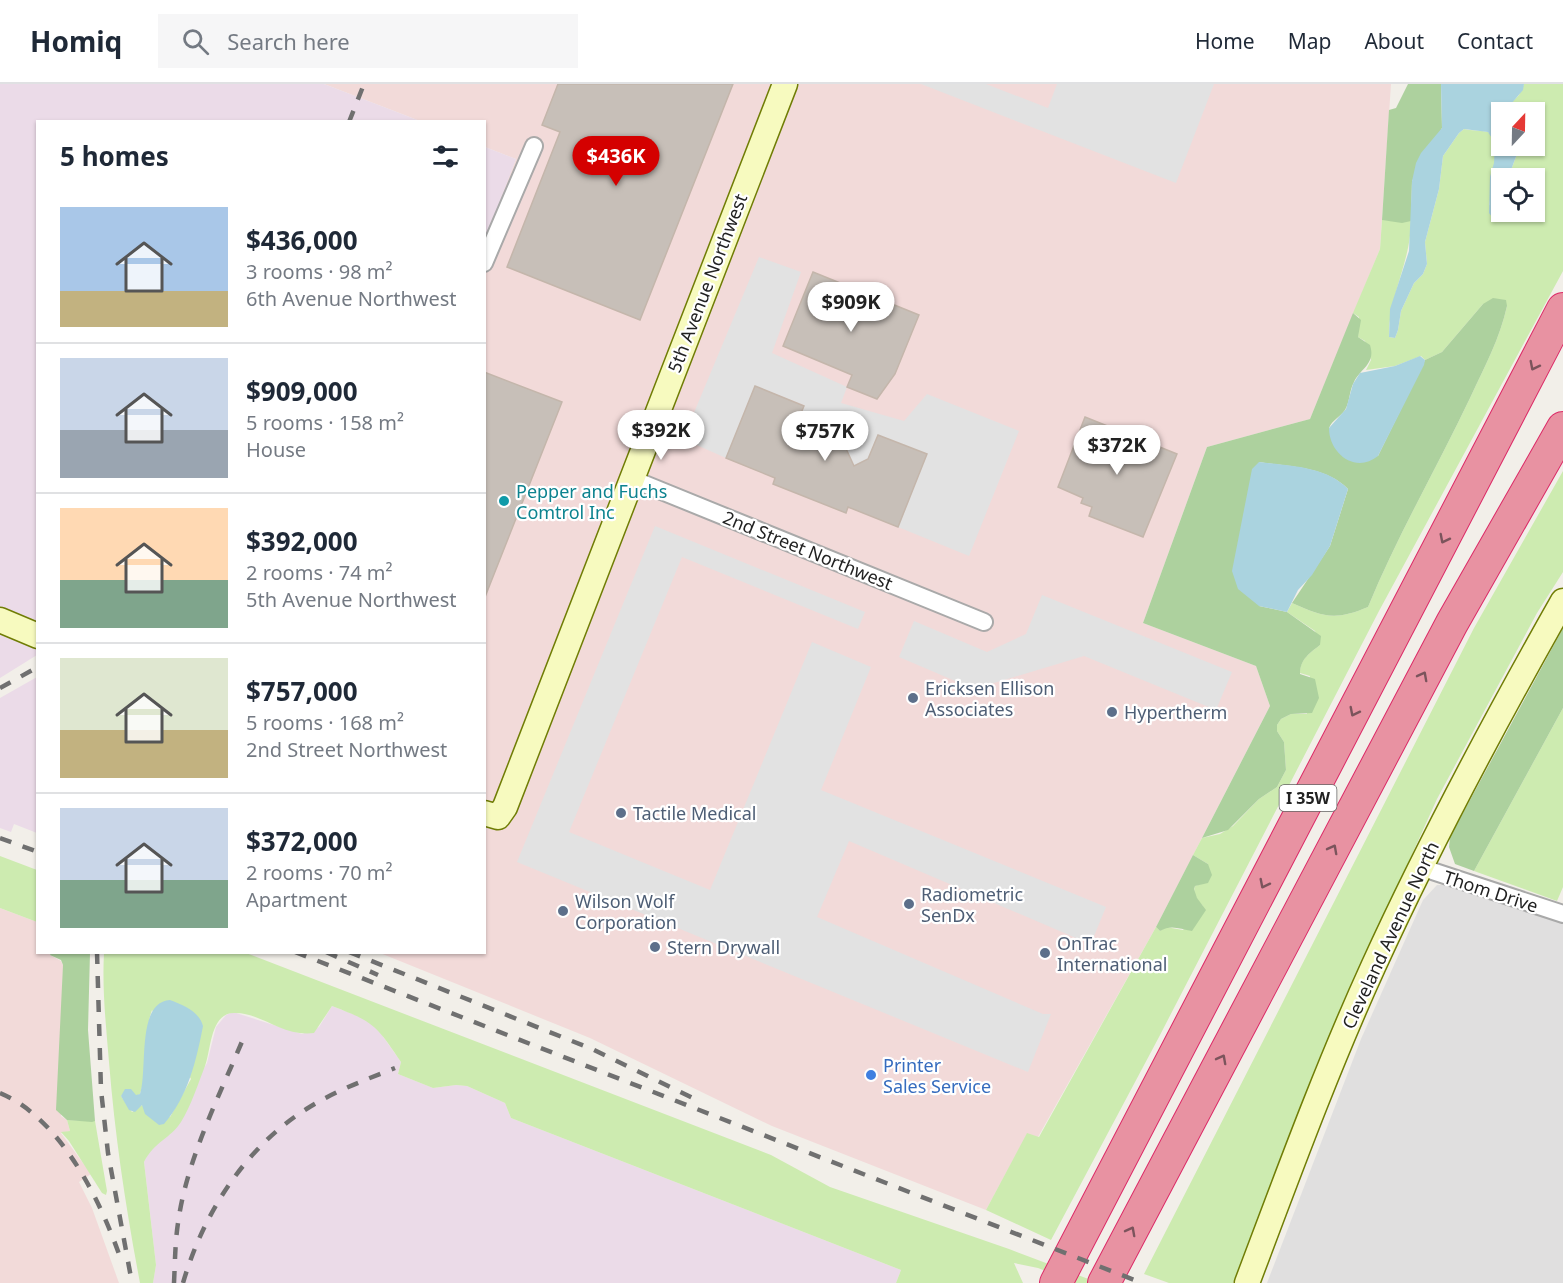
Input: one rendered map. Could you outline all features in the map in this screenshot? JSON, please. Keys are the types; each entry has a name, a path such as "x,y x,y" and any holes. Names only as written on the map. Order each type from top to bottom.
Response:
{"highway":[{"name":"I 35W","path":"1056,1283 1562,311"},
{"name":"I 35W","path":"1104,1283 1452,622 1563,428"}],"street":[{"name":"5th Avenue Northwest","path":"491,815 505,807 785,84"},
{"path":"486,258 534,146"},
{"name":"2nd Street Northwest","path":"632,479 984,622"},
{"name":"Cleveland Avenue North","path":"1247,1283 1372,969 1420,867 1503,706 1563,601"},
{"path":"0,620 36,635"},
{"name":"Thom Drive","path":"1420,867 1563,914"}],"shaded area":[{"path":"0,84 324,84 417,120 36,120 36,656 0,678"},
{"path":"324,84 1391,84 1380,249 1310,419 1207,447 1143,623 1256,666 1270,706 1156,927 1038,1137 1027,1134 986,1210 772,1126 590,1038 382,954 486,954 486,235 516,159 486,147 486,120 417,120"},
{"path":"921,84 986,84 1048,108 1057,84 1214,84 1176,183"},
{"path":"486,147 516,159 486,237"},
{"path":"759,257 801,272 772,353 847,387 841,403 904,421 927,394 1019,431 969,556 898,527 926,454 878,435 868,459 854,466 837,429 801,445 794,430 804,405 755,386 726,458 683,439"},
{"path":"655,526 865,612 858,629 682,557 569,832 710,890 812,642 871,667 821,790 1106,907 1092,941 1076,938 849,841 817,917 1043,1014 1051,1014 1028,1072 517,862"},
{"path":"1042,595 1232,672 1216,710 1084,656 974,689 899,657 914,621 987,652 1026,634"},
{"path":"36,678 36,833 14,824 11,832 0,828 0,698"},
{"path":"1437,885 1447,885 1563,922 1563,1283 1267,1283 1361,1039 1423,900"},
{"path":"0,908 36,922 36,954 50,954 63,965 61,1116 67,1120 70,1131 61,1133 91,1174 79,1182 92,1208 119,1283 0,1283"},
{"path":"332,1006 366,1019 377,1028 401,1062 398,1074 433,1088 467,1086 505,1103 511,1118 901,1270 896,1283 153,1283 156,1265 144,1162 150,1150 162,1139 207,1063 216,1027 226,1015 233,1012 302,1034 319,1027"}],"green space":[{"path":"1408,84 1441,84 1442,128 1412,181 1411,221 1402,223 1382,220 1389,110 1396,108"},
{"path":"1524,84 1563,84 1563,271 1379,611 1159,1037 1051,1240 986,1210 1027,1133 1039,1137 1156,927 1160,931 1166,927 1183,930 1203,906 1196,897 1194,889 1195,886 1201,884 1208,864 1193,855 1202,838 1220,834 1233,826 1259,799 1277,787 1286,770 1284,742 1277,731 1277,725 1281,719 1291,714 1307,714 1310,676 1300,673 1300,668 1306,657 1320,645 1315,631 1287,612 1292,603 1312,612 1329,616 1347,614 1368,607 1392,553 1492,352 1500,329 1507,306 1483,304 1442,352 1425,360 1421,356 1395,366 1366,370 1371,360 1365,341 1358,337 1359,317 1353,313 1380,249 1382,220 1411,221 1407,251 1390,322 1389,337 1395,338 1401,311 1414,283 1423,274 1427,264 1425,242 1439,189 1443,156 1464,129 1488,132 1491,135 1491,156 1495,156 1495,166 1491,168 1489,205 1491,206 1491,222 1545,222 1545,168 1512,168 1516,156 1545,156 1545,102 1512,102 1519,95"},
{"path":"1493,298 1506,300 1507,306 1496,341 1368,607 1347,614 1329,616 1312,612 1292,603 1330,546 1348,489 1339,481 1318,472 1259,462 1259,606 1287,612 1321,636 1320,645 1304,660 1300,669 1300,674 1315,679 1319,698 1312,713 1291,714 1281,719 1277,725 1277,731 1284,742 1286,770 1277,787 1259,799 1228,830 1202,838 1270,706 1256,666 1143,623 1207,447 1310,419 1353,313 1361,320 1358,337 1370,345 1371,357 1354,382 1345,410 1329,428 1378,456 1425,360 1442,352 1483,304"},
{"path":"1563,471 1563,572 1537,613 1437,799 1317,1064 1233,1283 1169,1283 1144,1274 1474,628"},
{"path":"1563,628 1563,708 1474,871 1455,864 1449,847 1450,837"},
{"path":"1563,708 1563,887 1557,901 1474,871"},
{"path":"1193,855 1208,864 1212,875 1208,883 1195,886 1194,889 1197,898 1206,910 1192,931 1172,927 1160,931 1156,927"},
{"path":"0,856 36,870 36,922 0,908"},
{"path":"90,954 88,1030 95,1121 92,1122 67,1120 56,1110 63,965 61,960 50,955"},
{"path":"104,954 249,954 771,1155 830,1187 1099,1283 1076,1283 1038,1268 1014,1263 1023,1283 896,1283 901,1270 511,1118 505,1103 467,1086 433,1088 398,1074 401,1062 379,1032 357,1016 332,1006 314,1033 292,1031 244,1014 234,1013 220,1019 213,1034 205,1066 185,1116 144,1162 156,1265 153,1283 140,1283 114,1118 104,994","holes":["152,1010 191,1079 170,1117 142,1105 132,1112 121,1096 130,1089 136,1096 140,1094 145,1073 147,1031"]},
{"path":"67,1120 95,1121 106,1195 102,1193 61,1132 70,1131"}],"water":[{"path":"1441,84 1524,84 1523,90 1513,102 1491,102 1491,137 1488,132 1464,129 1443,156 1439,189 1425,242 1427,264 1423,274 1414,283 1401,311 1395,338 1389,337 1390,309 1409,251 1412,181 1416,163 1421,153 1442,128"},
{"path":"1494,156 1516,156 1512,168 1493,168"},
{"path":"1491,174 1491,216 1489,213"},
{"path":"1420,356 1425,360 1424,365 1378,456 1361,463 1345,458 1334,446 1329,428 1346,409 1353,384 1360,373 1395,366"},
{"path":"1259,462 1318,471 1339,481 1348,489 1330,546 1312,575 1298,590 1287,612 1259,606 1238,589 1232,571 1252,469"},
{"path":"170,1000 194,1012 203,1026 194,1065 185,1090 164,1124 159,1125 145,1114 142,1105 135,1112 129,1110 121,1096 125,1089 131,1089 136,1095 140,1094 148,1024 152,1012 159,1004"}],"building":[{"path":"558,84 733,84 640,320 507,267 560,132 542,125"},
{"path":"813,272 919,315 895,374 877,399 847,387 852,375 783,346"},
{"name":"Pepper and Fuchs Comtrol Inc","path":"486,373 562,402 486,594"},
{"path":"755,386 804,406 794,430 801,445 837,429 854,466 868,459 878,435 927,454 898,527 848,507 846,513 773,484 775,478 726,458"},
{"path":"1085,417 1177,454 1143,537 1089,516 1092,507 1081,503 1083,498 1058,487"}],"railway":[{"path":"350,120 364,84"},
{"path":"0,688 36,668"},
{"path":"0,838 36,851"},
{"path":"97,954 101,1090 108,1153 132,1283"},
{"path":"300,954 1142,1283"},
{"path":"331,954 378,975"},
{"path":"354,954 592,1049 697,1100"},
{"path":"174,1283 182,1198 206,1126 246,1032"},
{"path":"183,1283 202,1232 215,1208 229,1184 265,1142 285,1124 318,1102 395,1068"},
{"path":"0,1093 22,1105 59,1141 89,1186 112,1234 120,1257"}],"place":[{"name":"Pepper and Fuchs Comtrol Inc","path":"504,501"},
{"name":"Ericksen Ellison Associates","path":"913,698"},
{"name":"Hypertherm","path":"1112,712"},
{"name":"Tactile Medical","path":"621,813"},
{"name":"Radiometric SenDx","path":"909,904"},
{"name":"Wilson Wolf Corporation","path":"563,911"},
{"name":"Stern Drywall","path":"655,947"},
{"name":"OnTrac International","path":"1045,953"},
{"name":"Printer Sales Service","path":"871,1075"}]}
